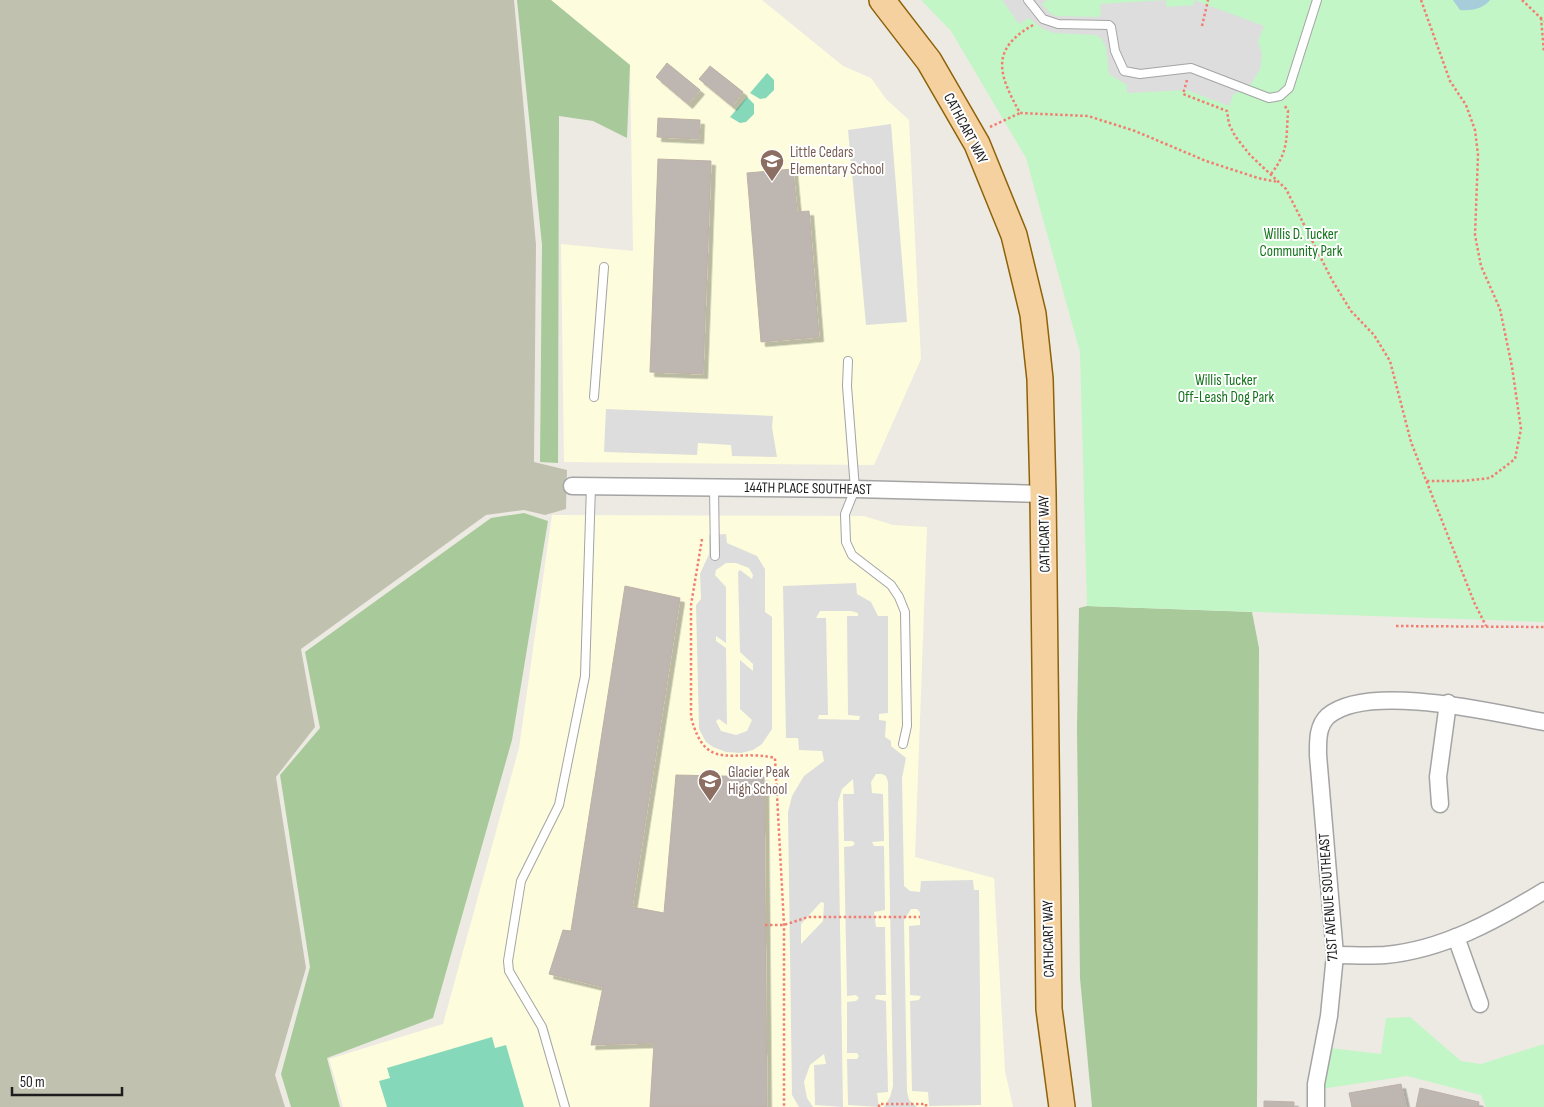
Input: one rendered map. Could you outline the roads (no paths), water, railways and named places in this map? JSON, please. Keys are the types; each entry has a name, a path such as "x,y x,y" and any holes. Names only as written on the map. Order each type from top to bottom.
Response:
{"main road":[{"name":"CATHCART WAY","path":"882,0 929,61 972,135 1014,235 1034,314 1040,379 1043,494 1049,1009 1062,1107"}],"street":[{"name":"144TH PLACE SOUTHEAST","path":"572,486 855,489 1043,494"},
{"name":"71ST AVENUE SOUTHEAST","path":"1316,1107 1316,1084 1329,1016 1334,955 1318,755 1319,731 1327,717 1343,707 1374,702 1448,703"},
{"path":"1440,804 1438,777 1448,703 1544,722"},
{"path":"1334,955 1386,955 1432,945 1468,933 1544,892"},
{"path":"1456,937 1480,1004"}],"lane":[{"path":"1028,0 1043,19 1058,24 1108,25 1112,27 1115,51 1124,71 1140,74 1190,68 1269,98 1280,96 1289,88 1317,0"},
{"path":"594,397 604,266"},
{"path":"848,361 847,386 855,489 845,514 846,542 852,555 891,584 905,612 907,726 903,744"},
{"path":"565,1107 542,1027 510,971 508,961 521,881 559,805 584,676 592,486"},
{"path":"714,487 715,556"}],"water":[{"path":"1453,0 1490,0 1472,10 1460,10"}],"place":[{"name":"Little Cedars Elementary School","path":"772,182"},
{"name":"Glacier Peak High School","path":"710,802"}],"park label":[{"name":"Willis D. Tucker Community Park","path":"1301,242"},
{"name":"Willis Tucker Off-Leash Dog Park","path":"1226,388"}]}
